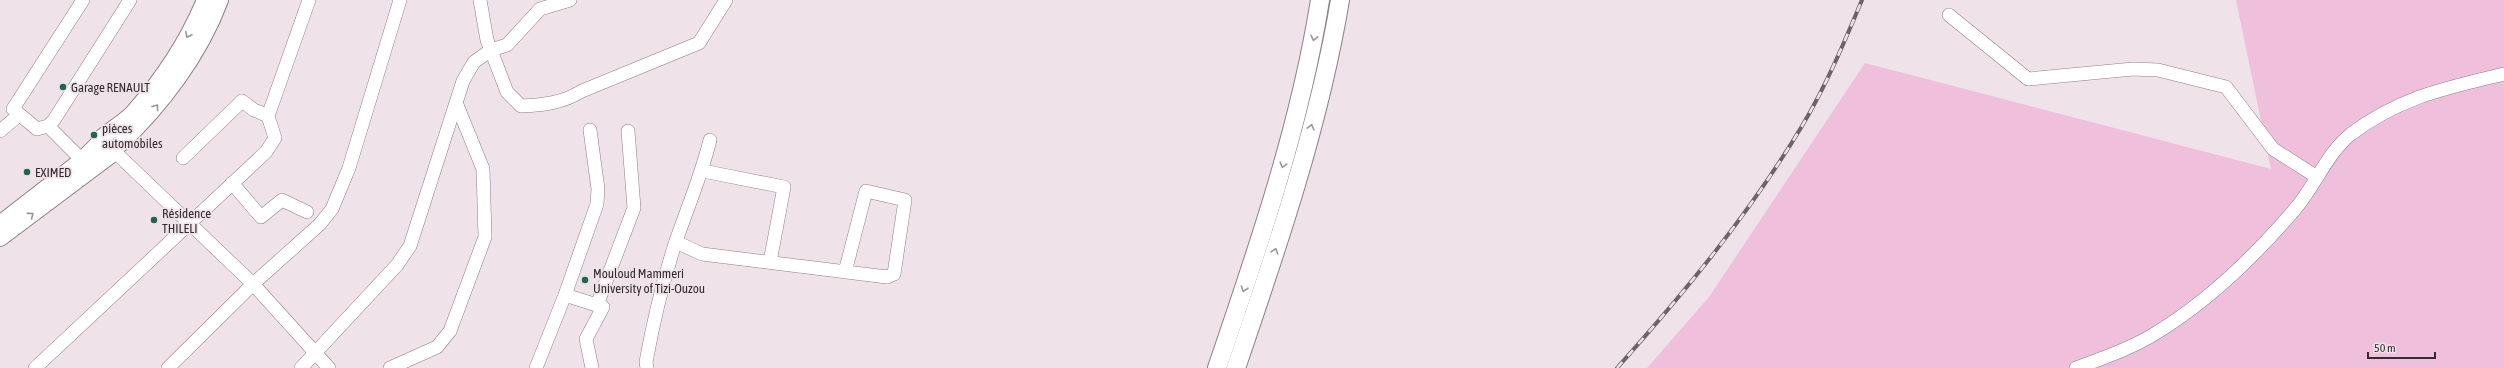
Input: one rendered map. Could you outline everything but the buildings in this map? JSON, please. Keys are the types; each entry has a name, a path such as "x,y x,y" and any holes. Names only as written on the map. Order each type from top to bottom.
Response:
{"highway":[{"path":"1217,368 1278,184 1315,32 1320,0"},
{"path":"1236,368 1268,275 1304,155 1333,44 1340,0"}],"main road":[{"path":"0,224 82,160 110,146 182,46 205,0"},
{"path":"0,238 110,146 141,124 168,90 193,53 220,0"}],"street":[{"path":"82,0 13,109 19,116 37,129 48,126 54,120 130,0"},
{"path":"35,368 188,223 266,152 275,138 268,116 309,0"},
{"path":"168,368 253,284 320,224 332,209 349,168 400,0"},
{"path":"480,0 491,50 507,92 521,106 549,105 568,100 582,91 699,43 726,0"},
{"path":"301,368 316,355 397,265 410,246 457,104 463,81 474,62 491,50 507,44 540,10 570,0"},
{"path":"1949,16 2028,79 2133,69 2152,70 2226,87 2273,149 2317,177"},
{"path":"2076,368 2155,334 2194,308 2235,273 2296,207 2317,177 2350,135 2396,105 2421,94 2504,74"},
{"path":"183,158 242,102 254,110 268,116"},
{"path":"390,368 437,347 450,331 485,237 483,169 457,104"},
{"path":"0,131 19,116"},
{"path":"48,126 82,160"},
{"path":"536,368 565,295 597,204 598,189 590,130"},
{"path":"597,305 634,208 628,131"},
{"path":"648,368 646,362 655,313 676,242 703,170 710,140"},
{"path":"110,146 188,223 253,284 329,368"},
{"path":"703,170 784,187 770,262"},
{"path":"232,183 261,216 282,200 307,212"},
{"path":"676,242 702,254 770,262 845,272 887,277 894,274 905,200 866,191 845,272"},
{"path":"565,295 603,307 586,339 592,368"}],"shaded area":[{"path":"2236,0 2504,0 2504,368 1647,368 1709,297 1865,63 2271,169"}],"railway":[{"path":"1617,368 1692,281 1761,190 1802,126 1827,80 1862,0"}],"place":[{"name":"Garage RENAULT","path":"63,87"},
{"name":"pièces automobiles","path":"94,135"},
{"name":"EXIMED","path":"27,172"},
{"name":"Résidence THILELI","path":"154,220"},
{"name":"Mouloud Mammeri University of Tizi-Ouzou","path":"585,280"}]}
